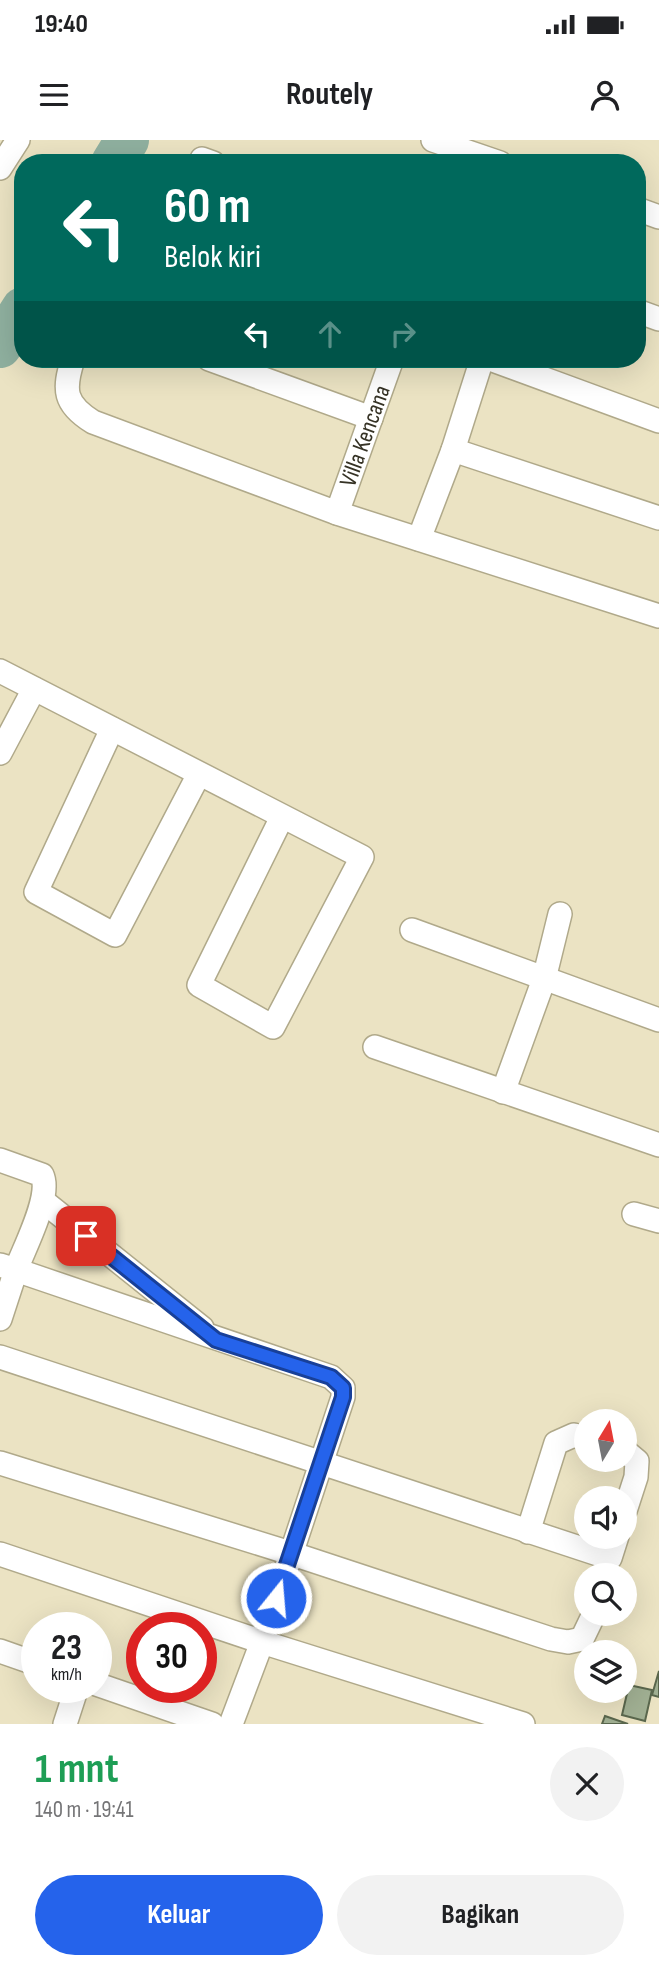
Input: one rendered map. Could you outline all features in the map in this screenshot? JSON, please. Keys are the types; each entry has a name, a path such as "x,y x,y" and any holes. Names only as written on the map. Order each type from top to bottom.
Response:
{"street":[{"path":"0,168 18,140"},
{"path":"433,140 466,151"},
{"path":"70,368 65,381 69,402 93,422 337,513 659,616"},
{"path":"234,368 371,418"},
{"name":"Villa Kencana","path":"337,513 389,368"},
{"path":"419,539 453,450 479,368"},
{"path":"515,368 659,421"},
{"path":"453,450 659,518"},
{"path":"0,671 362,857 273,1027 199,985 282,817"},
{"path":"0,754 34,689"},
{"path":"112,729 36,892 115,935 199,774"},
{"path":"503,1093 544,979 560,914"},
{"path":"412,930 659,1020"},
{"path":"375,1047 659,1145"},
{"path":"0,1160 42,1175 43,1201 8,1268 0,1319"},
{"path":"43,1201 216,1340"},
{"path":"634,1214 659,1222"},
{"path":"8,1268 338,1381 343,1388 343,1397 262,1642 231,1724"},
{"path":"0,1357 319,1465 611,1557"},
{"path":"528,1532 556,1443 574,1435"},
{"path":"0,1463 568,1642 582,1639 588,1626"},
{"path":"0,1554 262,1642 523,1724"},
{"path":"0,1651 21,1658"},
{"path":"112,1692 169,1717 212,1724"},
{"path":"65,1724 72,1703"}],"building":[{"path":"659,1671 659,1697 652,1695"},
{"path":"637,1687 652,1690 645,1721 622,1715 625,1703 637,1703"},
{"path":"605,1716 628,1724 602,1724"}],"waterway":[{"path":"118,154 127,140"},
{"path":"0,346 14,323"}],"route":[{"path":"86,1236 216,1340 331,1377 343,1388 343,1397 276,1598"}]}
